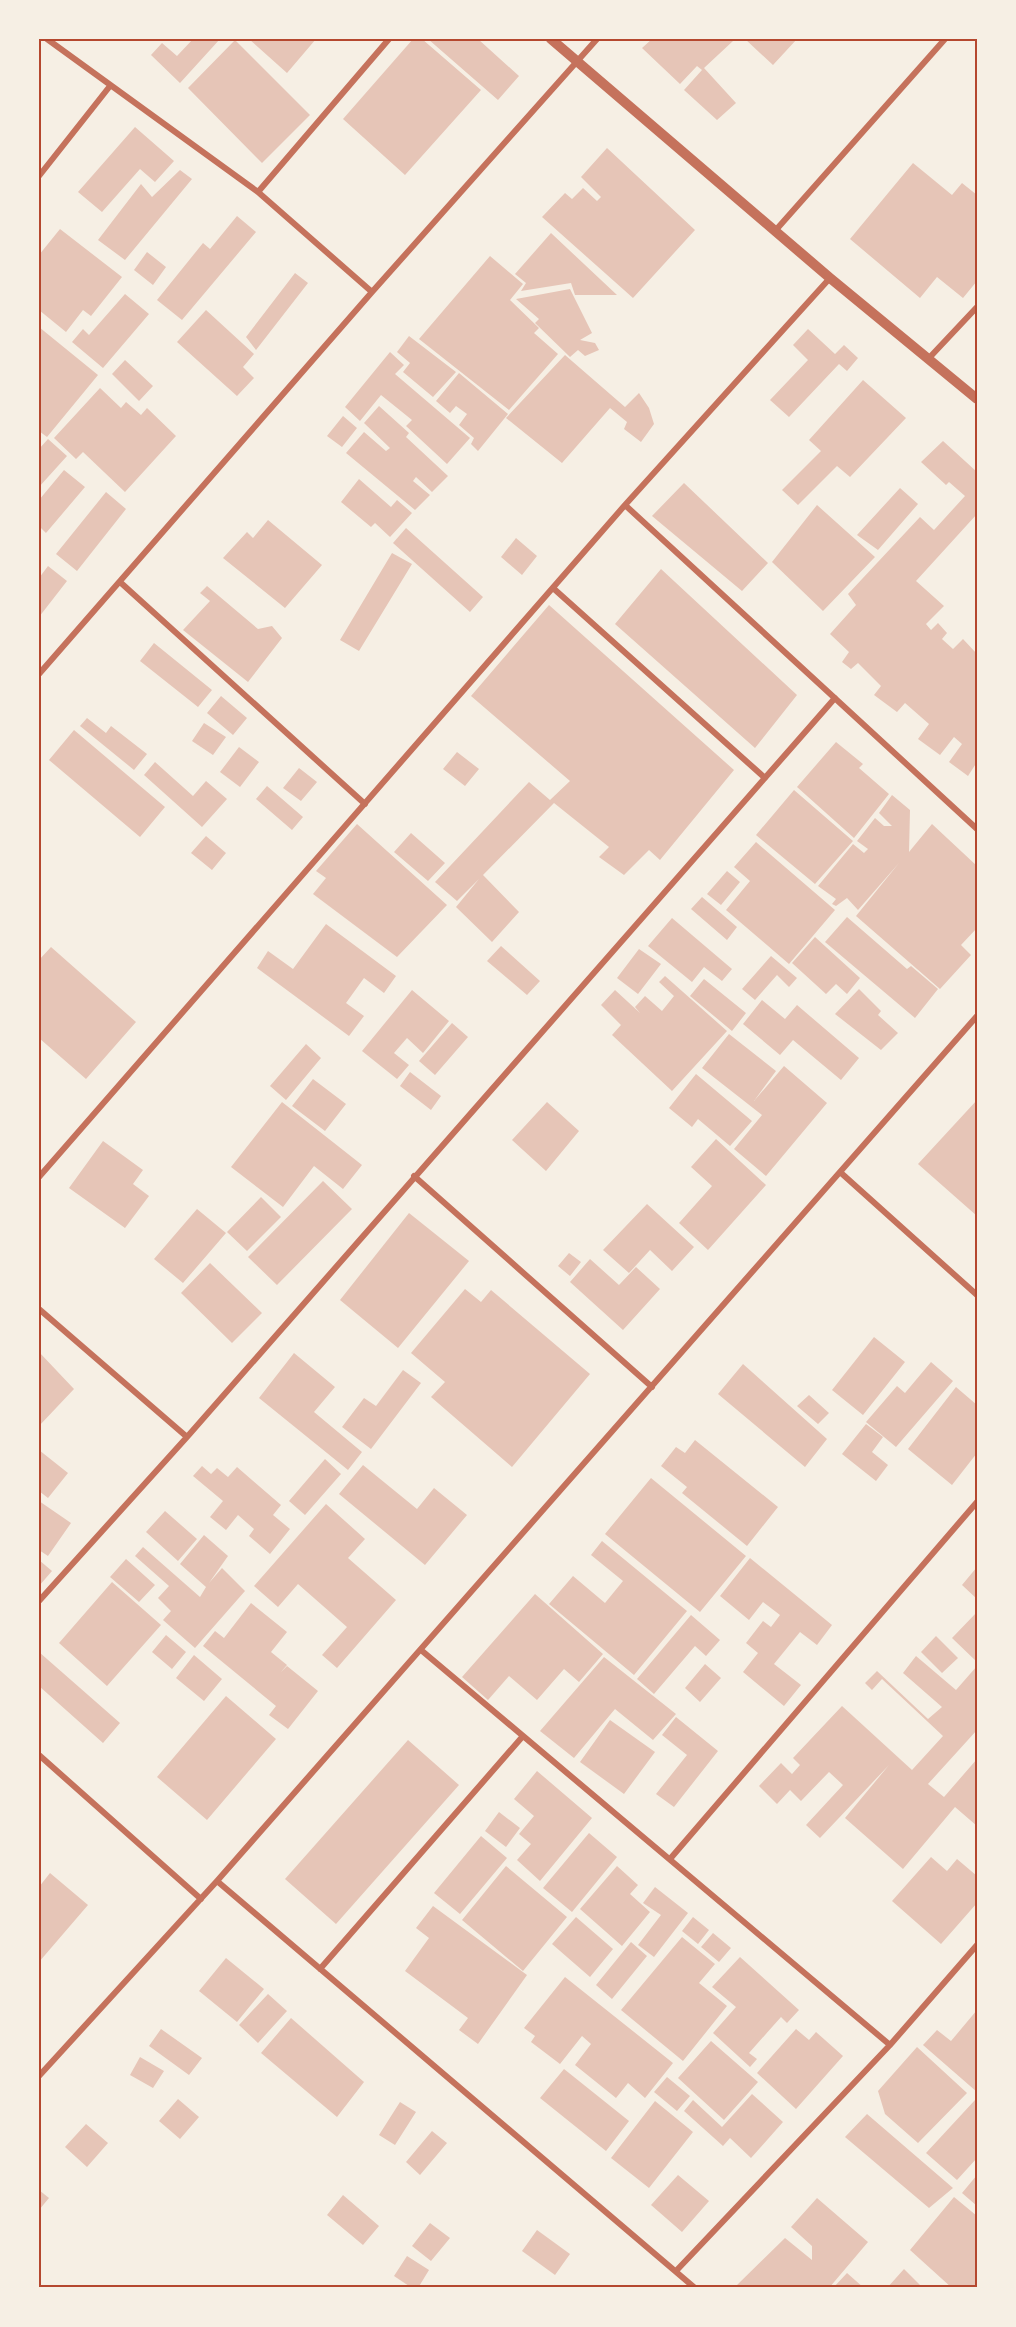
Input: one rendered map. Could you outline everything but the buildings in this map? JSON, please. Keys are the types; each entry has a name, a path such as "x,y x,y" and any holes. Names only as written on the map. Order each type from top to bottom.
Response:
{"street":[{"path":"47,39 258,192 372,292"},
{"path":"258,192 389,39"},
{"path":"551,39 830,278 930,357 977,399"},
{"path":"39,674 372,292 597,39"},
{"path":"775,231 945,39"},
{"path":"39,176 110,86"},
{"path":"39,1177 625,505 830,278"},
{"path":"930,357 977,307"},
{"path":"625,505 977,829"},
{"path":"120,582 364,804"},
{"path":"553,588 765,778"},
{"path":"39,1601 187,1437 835,698"},
{"path":"39,2076 217,1881 977,1016"},
{"path":"840,1172 977,1295"},
{"path":"414,1176 652,1387"},
{"path":"39,1309 187,1437"},
{"path":"670,1859 977,1502"},
{"path":"421,1650 890,2045"},
{"path":"320,1969 523,1736"},
{"path":"39,1755 201,1899"},
{"path":"217,1881 695,2288"},
{"path":"676,2271 890,2045 977,1945"}]}
